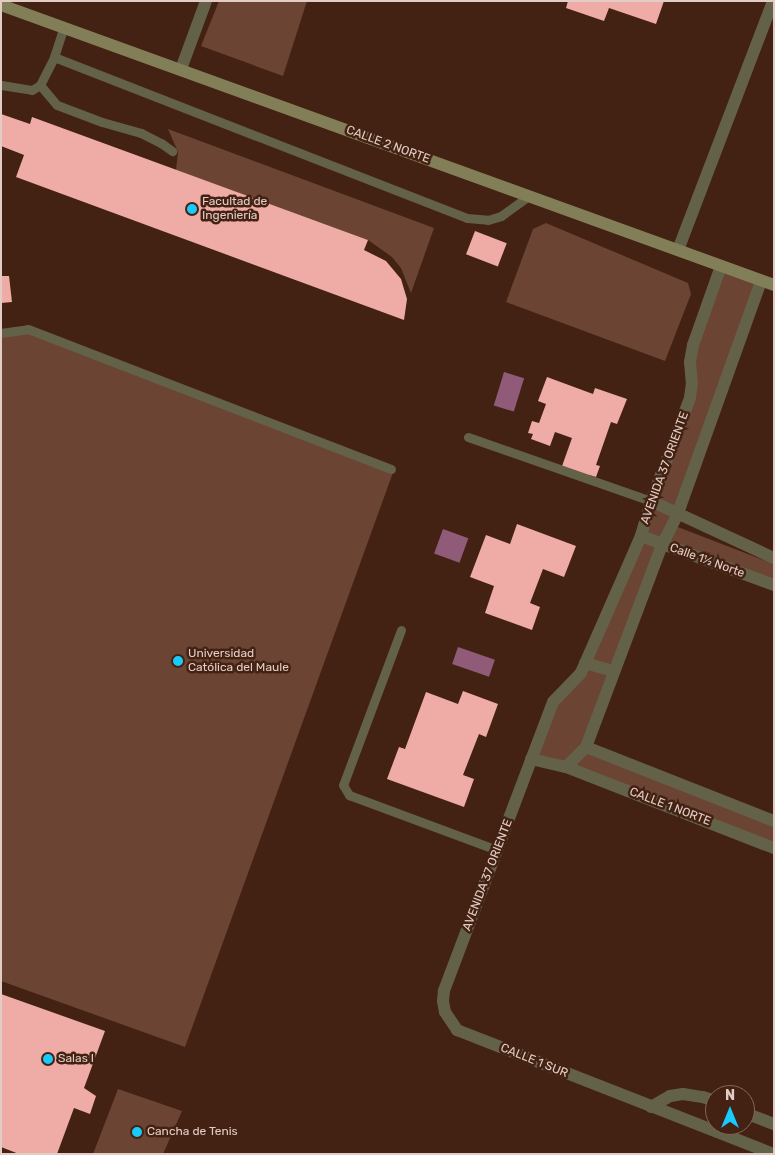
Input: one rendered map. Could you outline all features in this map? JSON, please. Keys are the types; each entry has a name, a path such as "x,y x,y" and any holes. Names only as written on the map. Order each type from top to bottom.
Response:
{"main road":[{"name":"CALLE 2 NORTE","path":"1,4 63,29 181,69 774,285"}],"street":[{"path":"181,69 206,1"},
{"path":"678,250 773,1"},
{"name":"AVENIDA 37 ORIENTE","path":"444,991 553,702 577,679 640,536 651,501 690,398 692,383 690,362 693,346 721,266"},
{"name":"AVENIDA 37 ORIENTE","path":"566,767 586,747 662,545 678,512 761,280"},
{"path":"651,501 774,558"},
{"name":"Calle 1½ Norte","path":"640,536 774,585"},
{"path":"585,663 613,671"},
{"name":"CALLE 1 NORTE","path":"586,747 774,821"},
{"path":"531,759 566,767"},
{"name":"CALLE 1 NORTE","path":"566,767 774,848"},
{"name":"CALLE 1 SUR","path":"444,991 444,1012 457,1030 774,1154"},
{"path":"651,1107 670,1096 683,1094 705,1098"},
{"path":"755,1117 774,1124"}],"lane":[{"path":"1,85 32,90 40,85 54,57 63,29"},
{"path":"54,57 468,218 488,220 501,216 529,196"},
{"path":"40,85 57,105 102,122 142,133 162,142 172,151"},
{"path":"1,333 28,330 391,469"},
{"path":"468,437 651,501"},
{"path":"401,630 343,785 349,795 497,850"}],"shaded area":[{"path":"219,1 307,1 283,76 201,46"},
{"path":"168,129 434,228 411,293 401,268 392,257 368,240 176,170 178,152"},
{"path":"546,223 688,283 691,294 665,361 506,302 533,229"},
{"path":"721,266 761,281 670,524 774,564 774,585 662,545 586,747 774,821 774,848 531,759 553,702 577,679 690,398 690,362"},
{"path":"28,326 395,467 185,1047 1,981 1,329"},
{"path":"504,372 524,378 514,412 494,405"},
{"path":"443,529 468,538 459,563 434,553"},
{"path":"458,647 495,660 489,677 452,664"},
{"name":"Cancha de Tenis","path":"118,1089 182,1111 163,1154 93,1154"}],"building":[{"path":"568,1 664,1 656,24 609,8 604,21 566,8"},
{"name":"Facultad de Ingeniería","path":"1,114 30,124 32,117 368,240 364,250 386,261 401,279 407,299 404,320 16,177 24,155 1,146"},
{"path":"475,231 507,243 498,267 466,254"},
{"path":"1,276 9,276 12,302 1,303"},
{"path":"547,377 593,394 595,388 627,399 617,424 611,422 596,465 600,466 596,477 589,475 587,478 561,469 572,438 555,432 550,446 531,439 533,434 528,433 532,421 539,423 546,404 538,401"},
{"path":"517,524 576,546 564,577 543,569 530,603 540,607 532,630 485,613 494,586 470,577 486,535 510,544"},
{"path":"463,691 498,704 486,737 479,734 463,775 474,779 464,807 387,779 399,747 405,749 426,692 458,704"},
{"name":"Salas I","path":"1,994 105,1031 84,1088 96,1096 90,1114 74,1108 57,1154 19,1154 1,1147"}],"place":[{"name":"Facultad de Ingeniería","path":"192,209"},
{"name":"Universidad Católica del Maule","path":"178,661"},
{"name":"Salas I","path":"48,1059"},
{"name":"Cancha de Tenis","path":"137,1132"}]}
